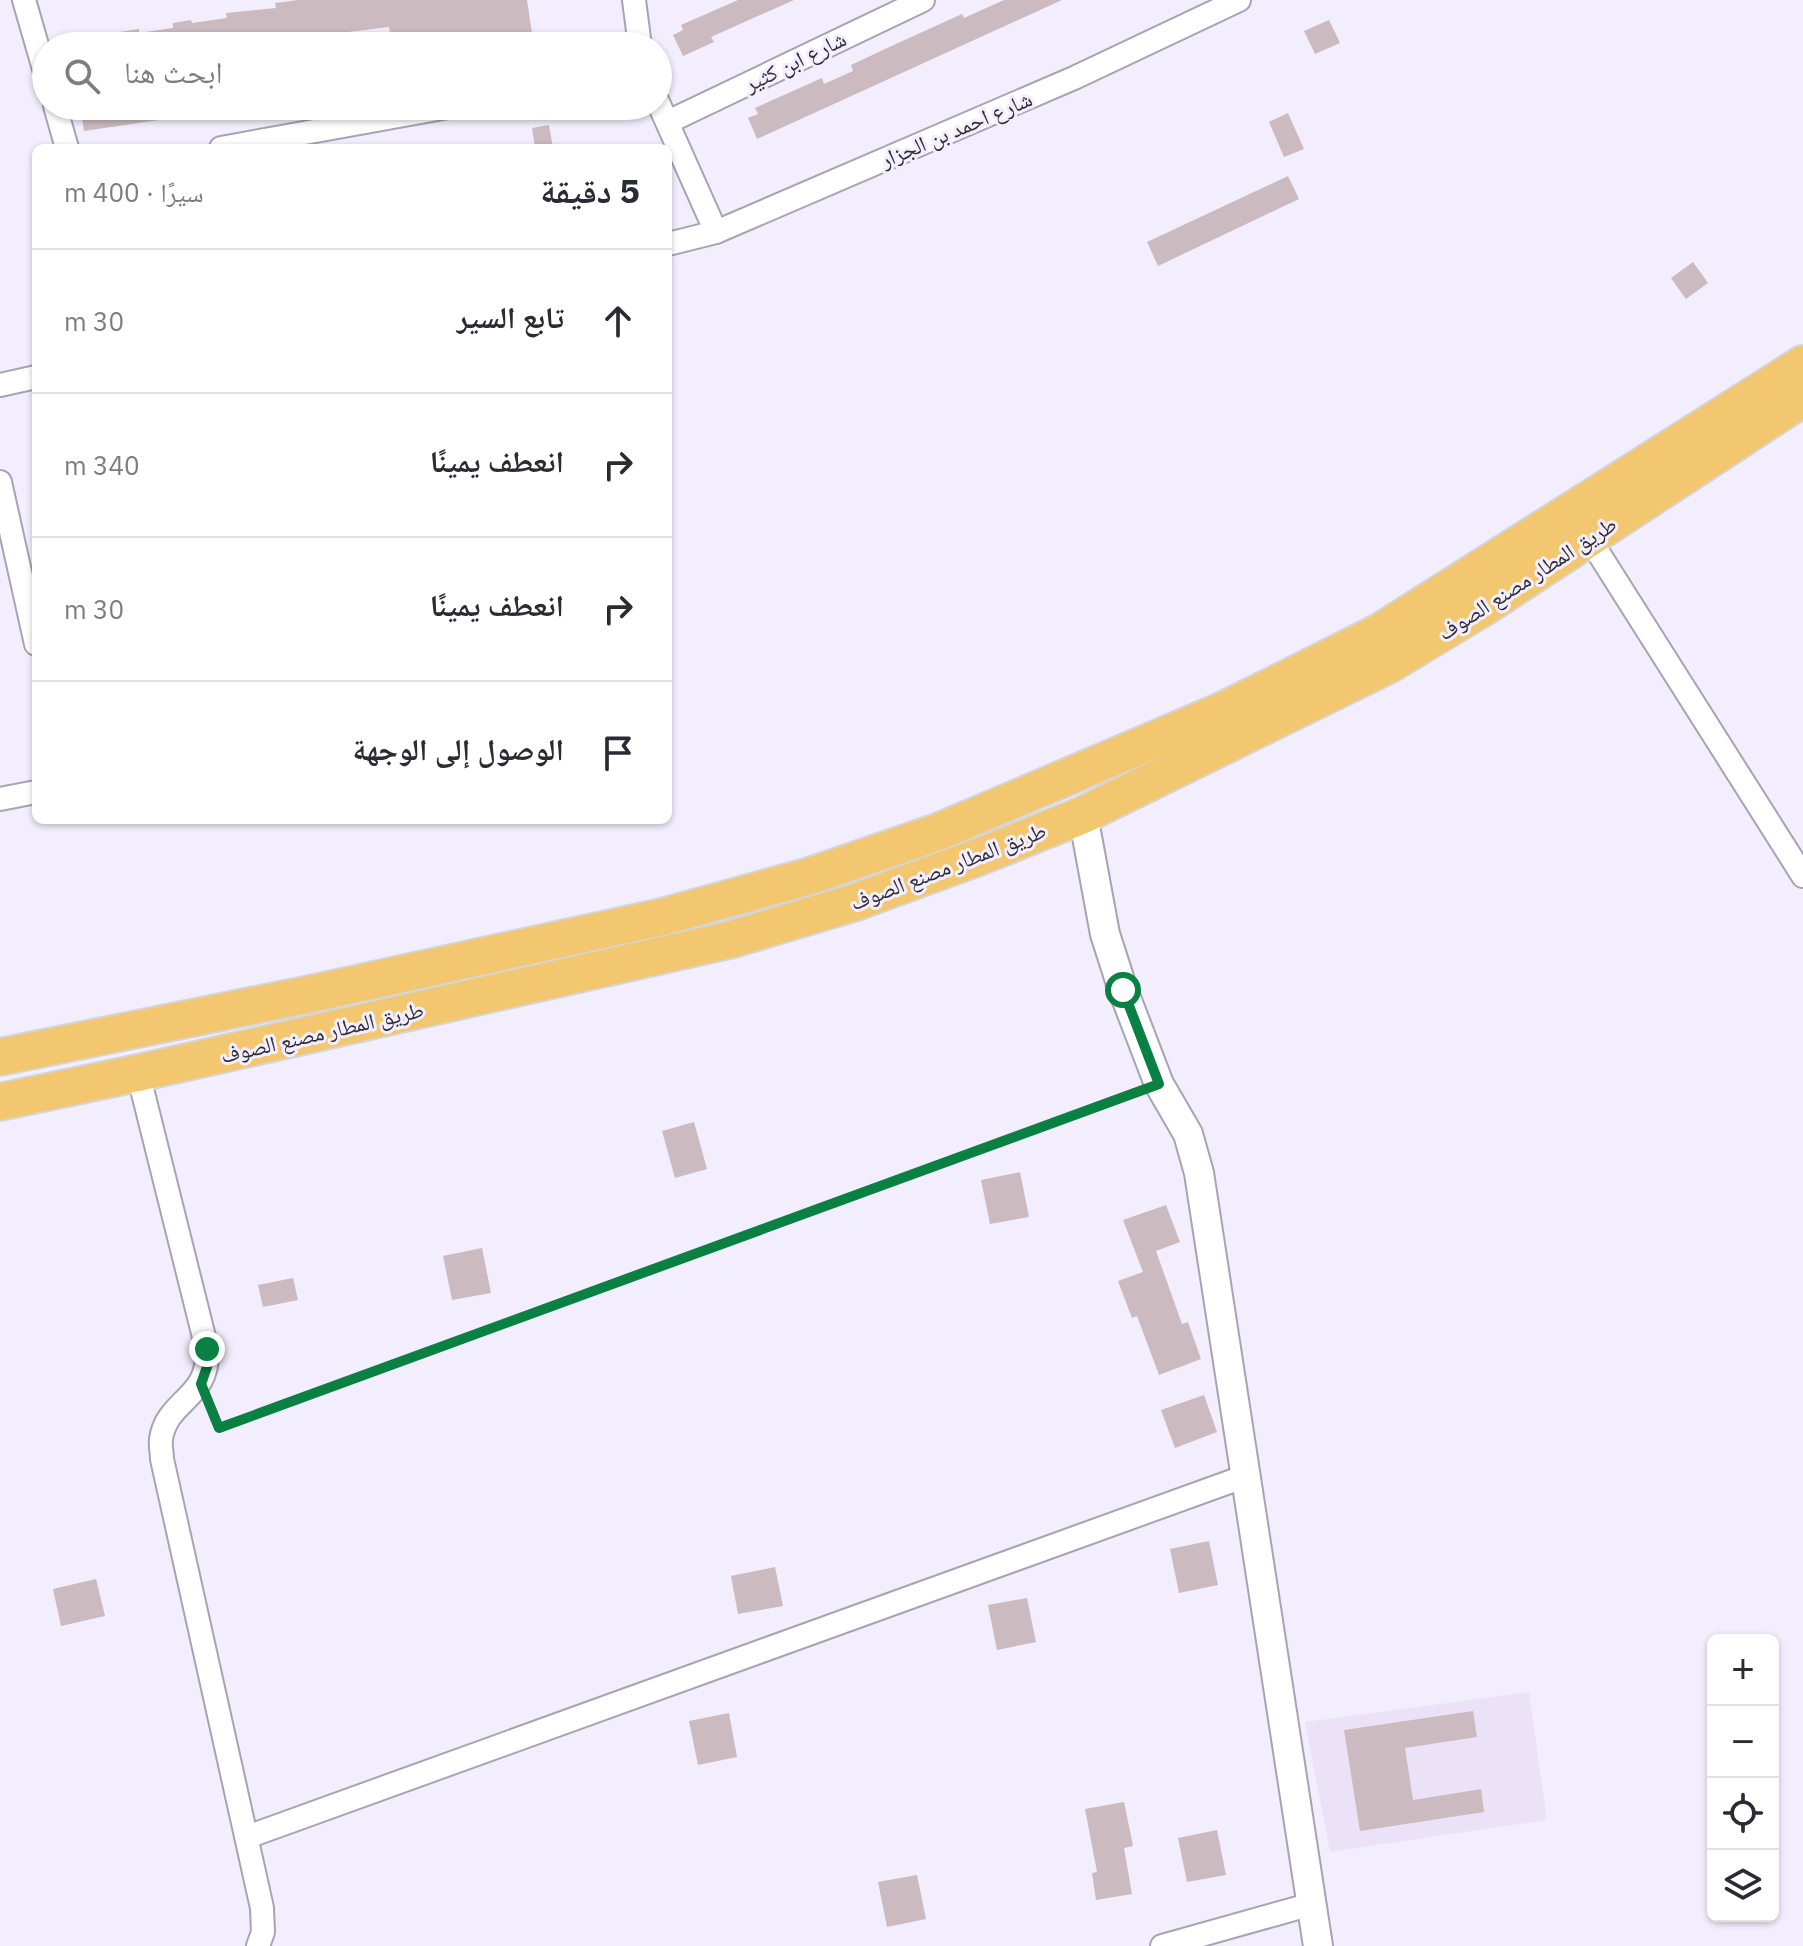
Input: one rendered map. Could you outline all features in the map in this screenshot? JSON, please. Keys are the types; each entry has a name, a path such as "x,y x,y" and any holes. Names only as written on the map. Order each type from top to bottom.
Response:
{"highway":[{"name":"طريق المطار مصنع الصوف","path":"0,1102 729,940 919,880 1083,815 1390,664 1437,636 1589,538 1786,398 1803,364"},
{"name":"طريق المطار مصنع الصوف","path":"0,1057 310,994 662,917 810,876 938,832 1222,711 1380,632 1786,398"}],"street":[{"path":"24,0 33,32"},
{"path":"634,0 638,32"},
{"name":"شارع ابن كثير","path":"668,122 923,0"},
{"name":"شارع احمد بن الجزار","path":"672,243 716,232 1074,78 1239,0"},
{"path":"59,120 66,144"},
{"path":"243,144 376,120"},
{"path":"668,122 716,232"},
{"path":"0,385 32,378"},
{"path":"0,482 32,626"},
{"path":"1589,538 1803,876"},
{"path":"0,799 32,793"},
{"path":"1083,815 1105,934 1159,1084 1188,1134 1199,1173 1318,1946"},
{"path":"138,1073 207,1349 208,1364 201,1384 169,1417 161,1439 162,1459 262,1908 263,1932 258,1946"},
{"path":"247,1837 1246,1476"},
{"path":"1162,1946 1312,1904"}],"path":[{"path":"201,1384 219,1428 1159,1084"}],"shaded area":[{"path":"1529,1692 1547,1820 1330,1852 1305,1722"}],"building":[{"path":"298,0 527,0 532,32 390,32 389,27 348,32 146,32 173,28 173,23 227,18 226,13 276,8 275,3"},
{"path":"738,0 794,0 711,37 714,42 683,56 673,35 683,30 681,25"},
{"path":"1004,0 1062,0 757,139 748,118 758,114 755,108 822,78 824,84 853,71 851,65 898,43 962,14 964,18"},
{"path":"1329,20 1340,43 1315,54 1304,31"},
{"path":"1288,113 1304,149 1284,157 1269,122"},
{"path":"82,120 159,120 84,131"},
{"path":"549,125 552,144 534,144 532,128"},
{"path":"1288,176 1299,199 1158,266 1147,242"},
{"path":"1693,262 1708,283 1686,299 1671,278"},
{"path":"694,1122 707,1169 675,1178 662,1131"},
{"path":"1020,1172 1029,1217 990,1224 981,1180"},
{"path":"1166,1205 1180,1242 1156,1251 1182,1324 1188,1322 1201,1359 1159,1375 1137,1316 1132,1318 1118,1281 1143,1272 1123,1220"},
{"path":"482,1248 491,1293 452,1300 443,1256"},
{"path":"293,1278 298,1300 263,1307 258,1285"},
{"path":"1204,1395 1217,1432 1175,1448 1161,1410"},
{"path":"1209,1541 1218,1585 1179,1593 1170,1549"},
{"path":"775,1567 783,1606 738,1614 731,1576"},
{"path":"96,1579 105,1616 61,1626 53,1589"},
{"path":"1027,1598 1036,1642 997,1650 988,1605"},
{"path":"1473,1711 1477,1737 1405,1748 1413,1800 1481,1789 1484,1812 1360,1831 1344,1730"},
{"path":"729,1713 737,1757 698,1765 689,1721"},
{"path":"1124,1802 1133,1846 1124,1848 1132,1894 1096,1900 1092,1873 1097,1872 1085,1809"},
{"path":"1217,1830 1226,1875 1187,1882 1178,1838"},
{"path":"917,1875 926,1919 887,1927 878,1882"}],"route":[{"path":"207,1349 208,1364 201,1384 219,1428 1159,1084 1123,990"}]}
